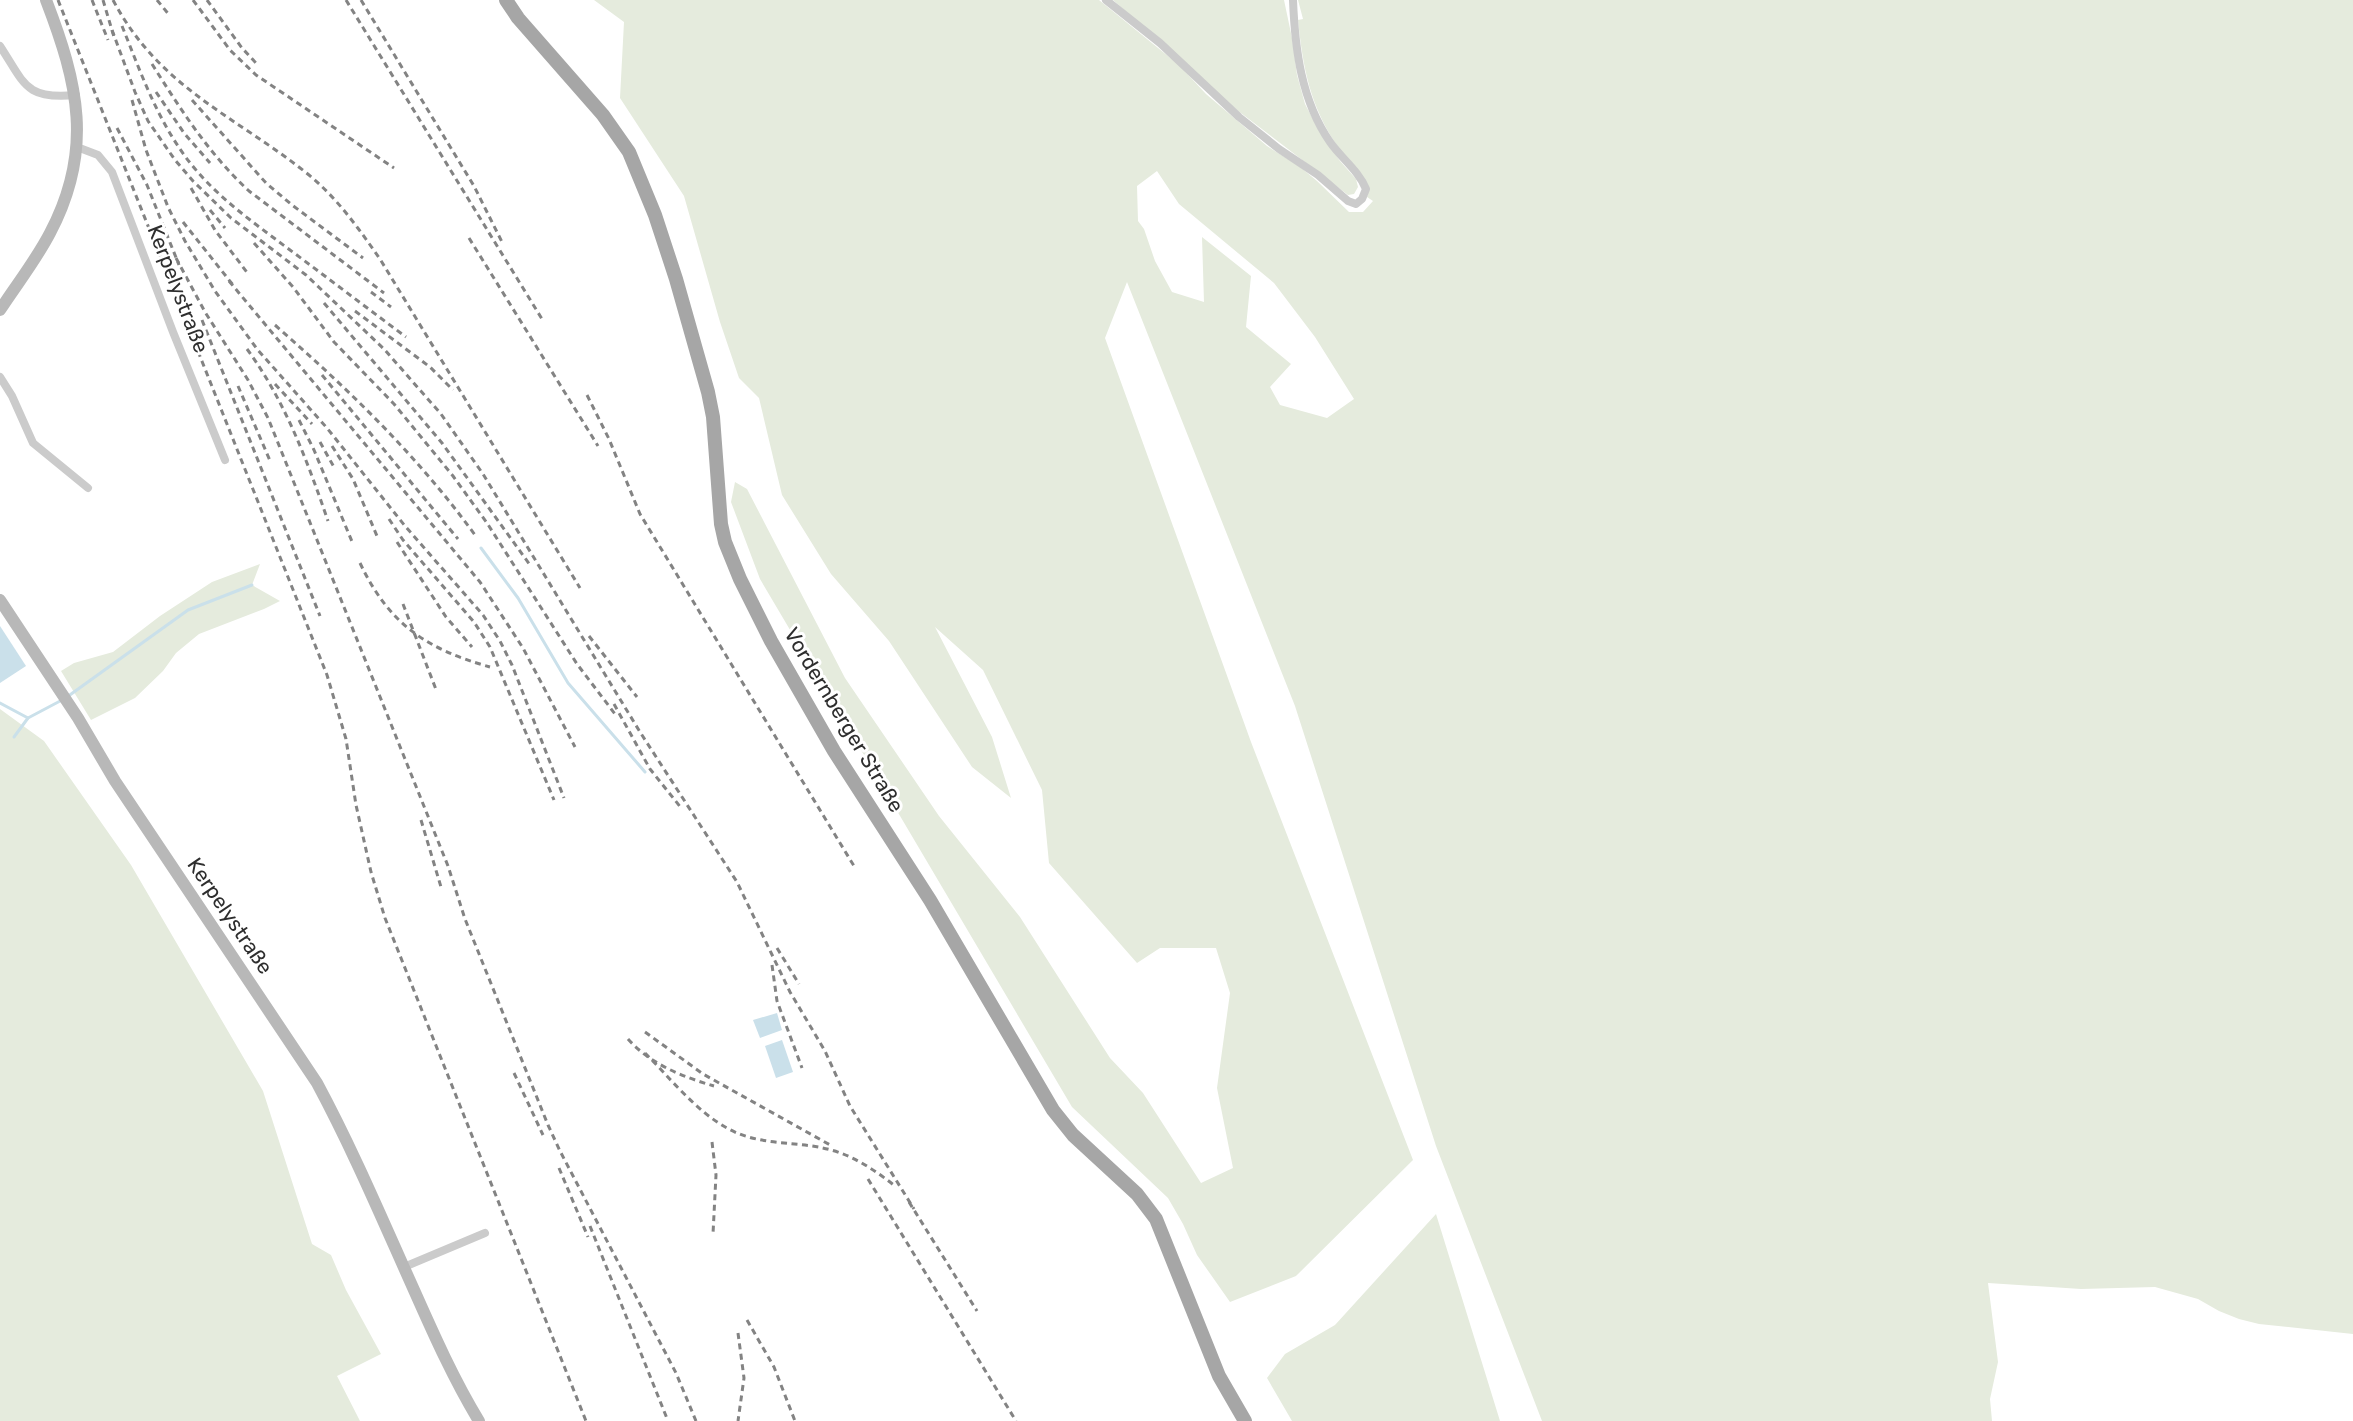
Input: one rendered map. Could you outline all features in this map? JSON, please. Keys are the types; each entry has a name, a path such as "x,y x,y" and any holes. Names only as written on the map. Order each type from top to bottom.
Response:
{"main road":[{"path":"0,310 41,249 59,215 71,181 77,147 76,95 67,57 46,0"},
{"name":"Vordernberger Straße","path":"506,0 518,18 603,115 629,152 638,173 665,244 708,392 716,446 718,506 725,542 740,579 771,641 834,750 930,900 1053,1110 1073,1135 1137,1194 1156,1219 1216,1369 1245,1421"},
{"name":"Kerpelystraße","path":"0,600 78,718 115,781 316,1083 340,1127 464,1397 479,1421"}],"street":[{"path":"1106,0 1160,43 1239,117 1279,149 1318,175 1348,201 1356,204 1362,199 1366,189 1362,180 1329,142 1308,99 1300,66 1293,0"},
{"path":"0,46 32,90 52,97 76,95"},
{"name":"Kerpelystraße","path":"77,147 98,155 112,172 172,332 225,460"},
{"path":"0,377 12,396 33,443 88,488"},
{"path":"404,1267 485,1233"}],"shaded area":[{"path":"594,0 1099,0 1179,65 1206,94 1267,146 1299,166 1317,181 1349,212 1363,212 1373,201 1367,197 1366,183 1328,132 1309,86 1300,38 1298,20 1303,19 1298,0 2353,0 2353,1334 2259,1324 2219,1311 2198,1299 2155,1287 2081,1289 1988,1283 1998,1362 1990,1399 1992,1421 1542,1421 1436,1146 1295,706 1127,282 1105,338 1251,742 1413,1160 1296,1276 1230,1302 1197,1255 1168,1198 1072,1107 760,579 731,502 735,482 747,489 845,678 939,816 1020,917 1110,1058 1143,1093 1201,1183 1233,1168 1217,1088 1230,993 1216,948 1160,948 1137,963 1049,863 1042,790 983,670 935,627 992,737 1011,798 972,767 889,641 831,574 782,495 759,398 739,378 720,322 684,196 620,98 624,22","holes":["1157,171 1179,204 1274,283 1315,337 1354,399 1327,418 1280,405 1270,387 1291,364 1246,327 1251,276 1202,237 1204,302 1172,292 1155,261 1144,229 1138,221 1137,186"]},
{"path":"1113,0 1284,0 1297,75 1305,104 1318,129 1340,161 1356,179 1358,187 1354,194 1348,195 1237,110"},
{"path":"260,564 252,585 280,601 199,634 176,653 163,671 135,698 91,720 61,671 74,663 113,652 160,616 212,582"},
{"path":"0,709 44,741 131,865 263,1091 312,1244 331,1255 346,1290 381,1354 337,1376 360,1421 0,1421"},
{"path":"1436,1214 1500,1421 1292,1421 1267,1378 1285,1354 1335,1325"}],"water":[{"path":"0,626 26,666 0,683"},
{"path":"777,1013 782,1030 760,1038 753,1020"},
{"path":"782,1040 793,1072 776,1078 765,1046"}],"waterway":[{"path":"481,548 518,598 568,683 645,772"},
{"path":"67,697 188,610 252,585"},
{"path":"0,703 28,718 62,700"},
{"path":"14,737 28,718"}],"railway":[{"path":"58,0 327,675 346,739 356,805 371,872 385,918 586,1421"},
{"path":"92,0 108,40"},
{"path":"103,0 114,37"},
{"path":"113,0 132,31 153,57 176,79 309,175 348,215 380,259 580,588"},
{"path":"157,0 170,16"},
{"path":"193,0 230,50 256,75 394,168"},
{"path":"207,0 242,48 256,63"},
{"path":"346,0 542,319"},
{"path":"361,0 474,186 502,242"},
{"path":"122,26 162,120 180,149 203,178 245,216 406,337"},
{"path":"112,30 148,121 175,160 231,218 306,275 384,349 441,414 483,474 640,732 737,882 790,992 825,1051 850,1106 914,1209"},
{"path":"152,64 196,131 249,191 384,293"},
{"path":"156,92 184,133 210,163"},
{"path":"132,100 146,150 168,207 215,291 257,349 327,428 405,526 483,615 512,665 564,798"},
{"path":"192,100 266,183 363,258"},
{"path":"117,128 147,185 179,265"},
{"path":"191,188 215,230 249,275"},
{"path":"210,210 225,228"},
{"path":"183,222 233,285"},
{"path":"469,238 598,446"},
{"path":"254,243 293,287 334,342 394,404 453,476 487,523 577,664 615,714"},
{"path":"176,258 268,418 448,866 465,919 548,1125 676,1373 696,1421"},
{"path":"229,281 480,582 523,648 575,747"},
{"path":"371,292 391,307"},
{"path":"324,303 442,443 530,565"},
{"path":"355,311 430,367 453,390"},
{"path":"202,320 320,616"},
{"path":"275,325 381,424 453,505 475,535"},
{"path":"247,349 284,410 303,453 328,521"},
{"path":"322,375 458,539"},
{"path":"275,384 312,424"},
{"path":"238,386 271,463"},
{"path":"587,395 609,439 640,514 854,866"},
{"path":"299,420 353,544"},
{"path":"320,442 335,469"},
{"path":"332,446 353,479 377,536"},
{"path":"389,519 403,540 474,622 490,647 554,800"},
{"path":"397,542 446,617 472,647"},
{"path":"360,563 384,602 412,631 447,652 490,667"},
{"path":"403,604 437,692"},
{"path":"589,636 637,697"},
{"path":"614,704 650,769 682,809"},
{"path":"421,820 441,887"},
{"path":"777,948 799,984"},
{"path":"772,965 777,1001 802,1068"},
{"path":"645,1032 703,1074 832,1146"},
{"path":"628,1039 646,1056 668,1068 714,1086"},
{"path":"645,1053 694,1104 727,1128 765,1141 818,1147 840,1153 864,1165 895,1186"},
{"path":"514,1073 543,1135"},
{"path":"712,1142 716,1175 713,1234"},
{"path":"559,1168 588,1237"},
{"path":"868,1179 1016,1421"},
{"path":"909,1202 977,1311"},
{"path":"590,1226 668,1421"},
{"path":"747,1320 774,1367 795,1421"},
{"path":"738,1333 744,1378 738,1421"}]}
